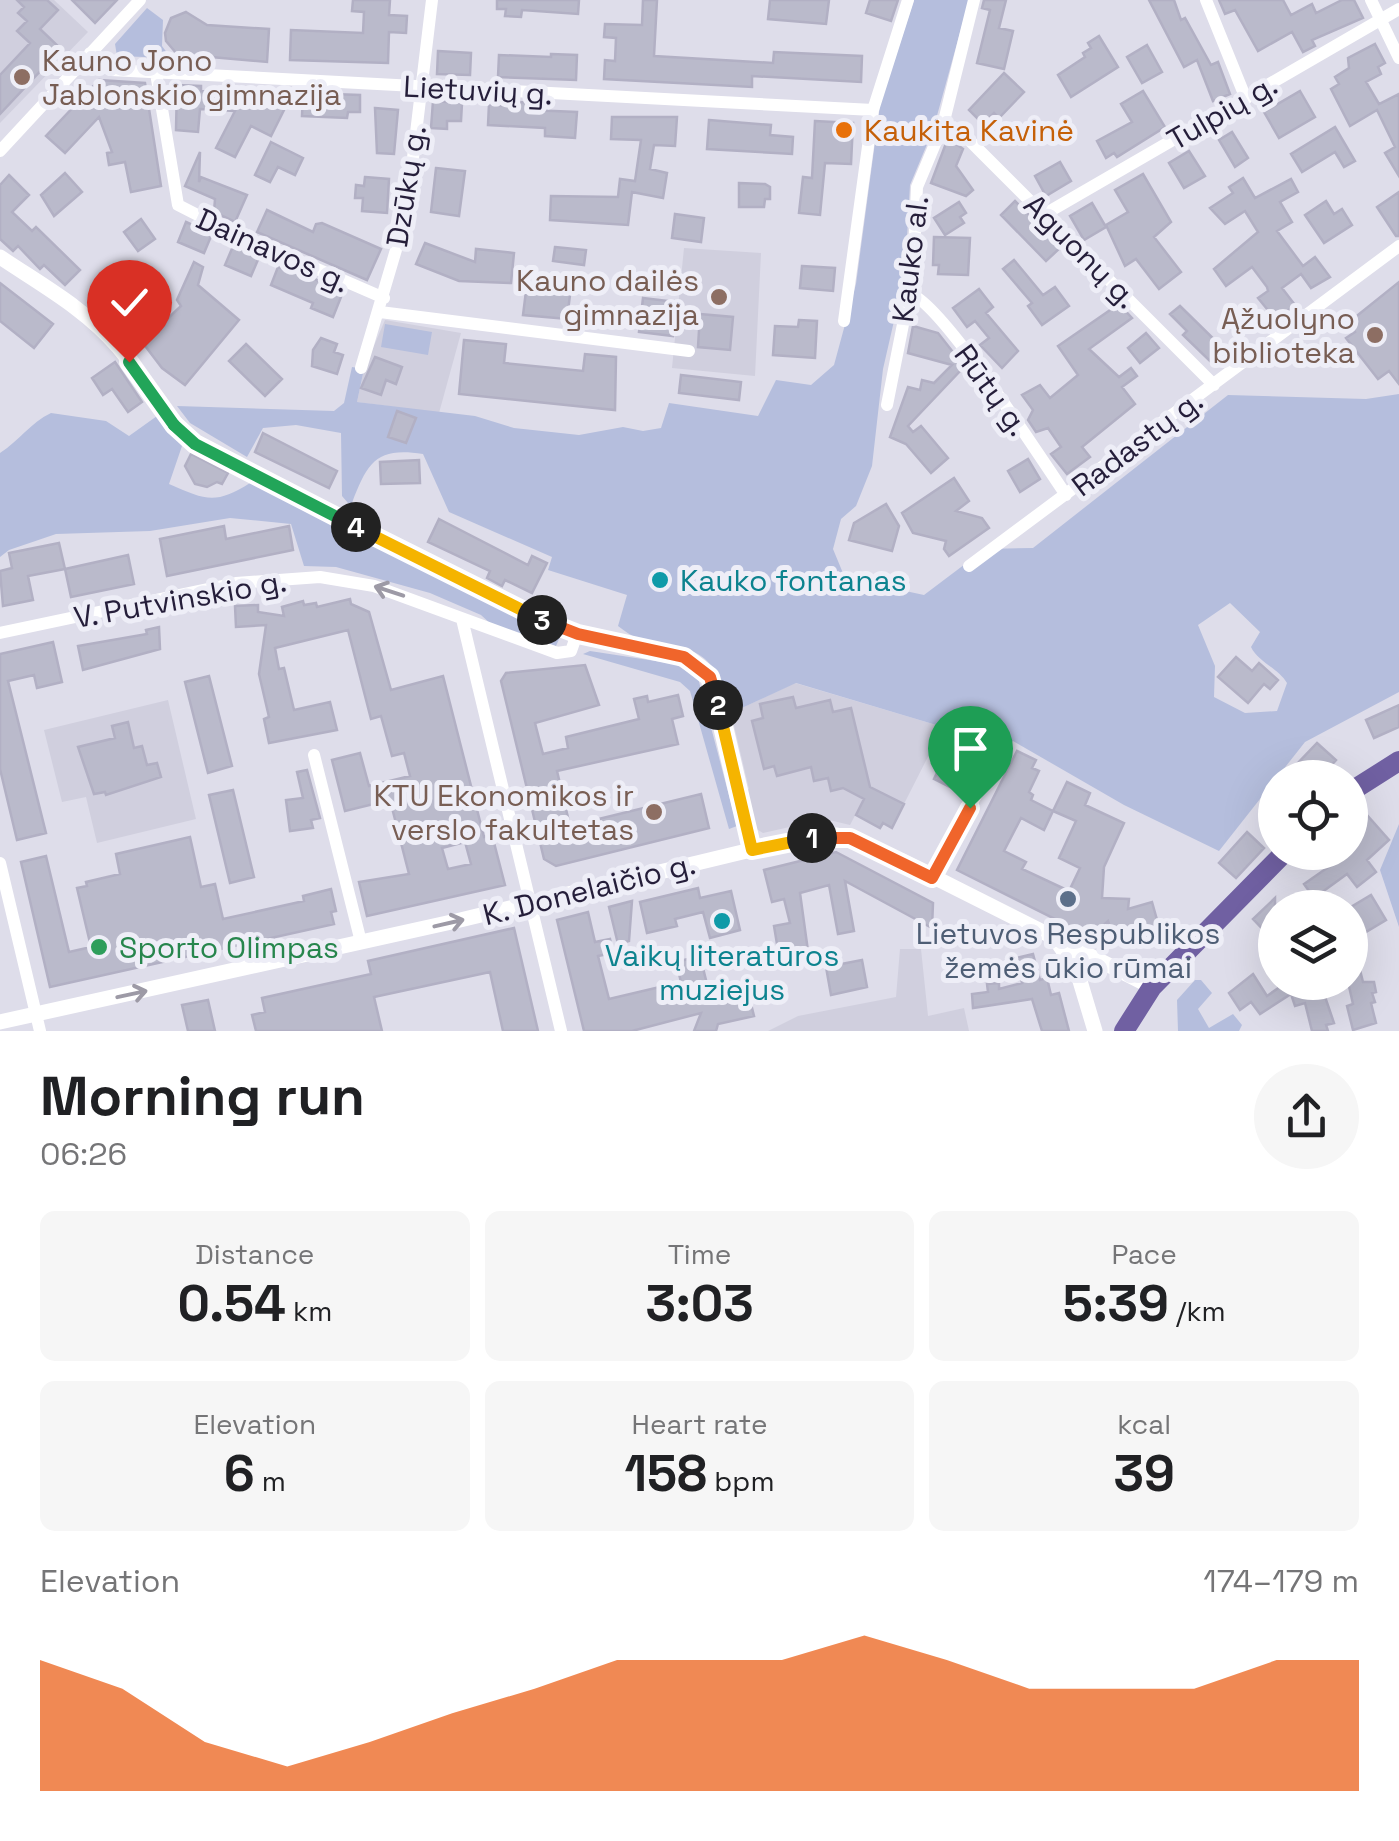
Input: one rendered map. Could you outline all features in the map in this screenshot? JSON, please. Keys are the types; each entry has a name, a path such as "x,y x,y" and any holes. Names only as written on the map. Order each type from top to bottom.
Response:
{"main road":[{"path":"1368,781 1399,761"},
{"path":"1124,1031 1152,986 1267,870"}],"street":[{"path":"0,151 140,0"},
{"name":"Dzūkų g.","path":"360,368 406,216 432,0"},
{"path":"844,321 873,110 908,0"},
{"name":"Kauko al.","path":"887,406 910,294 918,187 944,125 974,0"},
{"path":"1206,0 1246,99"},
{"path":"1371,0 1399,58"},
{"name":"Tulpių g.","path":"1045,214 1399,9"},
{"name":"Lietuvių g.","path":"90,54 111,70 873,110"},
{"name":"Dainavos g.","path":"156,73 178,204 212,223 382,305 689,351"},
{"name":"Aguonų g.","path":"944,125 963,134 1214,385"},
{"name":"Radastų g.","path":"970,566 1399,246"},
{"path":"0,257 97,326 118,346 170,421 195,444 547,623 578,634 680,655 704,671 713,684 752,850"},
{"name":"Rūtų g.","path":"910,294 925,302 989,384 1066,495"},
{"name":"V. Putvinskio g.","path":"0,633 236,583 298,577 346,579 374,586 557,653 570,651 578,634"},
{"path":"462,618 561,1031"},
{"path":"932,878 999,753"},
{"path":"314,755 362,942"},
{"name":"K. Donelaičio g.","path":"0,1022 752,850 837,835 870,846 1058,943 1152,986"},
{"path":"0,863 40,1031"},
{"path":"1058,943 1077,971 1095,1031"}],"shaded area":[{"name":"Kauno Jono Jablonskio gimnazija","path":"0,0 54,0 88,32 0,123"},
{"path":"914,0 969,0 933,130 910,185 905,273 883,369 872,466 856,506 841,519 833,549 845,578 924,595 985,549 1033,548 1228,395 1366,399 1399,394 1399,692 1305,742 1291,760 1258,760 1258,802 1219,851 1124,805 1013,741 999,753 943,727 796,683 731,713 721,683 699,654 655,645 618,626 627,595 548,570 552,557 449,512 423,454 395,453 376,460 363,477 352,503 348,503 342,496 341,433 296,425 263,428 247,457 190,423 177,406 334,411 344,403 352,367 364,369 357,402 475,416 514,428 579,435 623,427 643,431 661,428 669,403 758,416 776,380 811,385 834,365 856,284 880,105","holes":["1230,603 1260,632 1251,647 1287,683 1277,711 1245,713 1214,697 1215,666 1198,625"]},
{"path":"147,8 163,20 162,46 171,58 117,56 115,44"},
{"name":"Kauno dailės gimnazija","path":"684,248 761,253 755,376 672,368"},
{"name":"Kauno dailės gimnazija","path":"385,320 461,333 439,413 357,402 364,369"},
{"path":"385,324 432,332 428,355 381,347"},
{"path":"51,413 106,421 129,436 157,416 182,446 169,484 210,498 228,495 250,483 560,637 556,646 493,626 481,615 430,593 336,567 304,566 291,524 230,518 150,531 56,534 9,550 0,557 0,453"},
{"path":"590,651 675,664 698,678 737,826 729,829 690,691 680,682 583,654"},
{"path":"795,683 943,727 904,804 870,787 850,825 825,819 763,833 753,827 746,791 749,789 731,713"},
{"path":"168,700 196,819 97,843 86,797 62,802 44,730"},
{"path":"1399,824 1399,927 1380,870"},
{"path":"900,949 921,949 928,1016 964,1008 969,1031 768,1031 798,1016 896,997"},
{"path":"1195,980 1201,980 1212,993 1198,1009 1209,1028 1233,1014 1242,1025 1239,1031 1178,1031 1177,1000"}],"building":[{"path":"17,0 47,0 58,10 40,29 61,49 0,114 0,75 30,43 17,31 27,21 18,13 24,7"},
{"path":"72,0 117,0 95,23"},
{"path":"353,0 390,0 389,15 407,16 406,33 389,32 388,63 290,60 291,30 363,33 364,12 352,11"},
{"path":"497,0 579,0 578,14 522,10 521,17 505,16 506,9 497,9"},
{"path":"643,0 657,0 654,56 773,63 774,52 862,56 861,82 752,76 752,87 604,79 605,60 615,61 616,38 604,37 605,24 642,25"},
{"path":"770,0 829,0 826,24 768,19"},
{"path":"870,0 898,0 891,21 866,13"},
{"path":"984,0 1006,0 999,28 1013,31 1004,69 977,63 990,10 982,8"},
{"path":"1149,0 1174,0 1181,20 1185,18 1211,65 1218,62 1230,94 1213,101 1197,60 1184,67"},
{"path":"1219,0 1283,0 1291,15 1312,4 1316,13 1342,0 1354,0 1363,18 1312,40 1315,46 1303,52 1292,32 1258,51 1235,10 1225,14"},
{"path":"186,12 207,25 269,29 267,62 177,54 166,41 165,33 171,18"},
{"path":"1099,36 1118,67 1071,97 1058,75 1085,57 1083,53 1091,48 1088,43"},
{"path":"1375,44 1385,63 1378,67 1381,74 1366,82 1379,104 1399,94 1399,176 1385,153 1395,147 1377,110 1350,126 1331,89 1339,84 1335,77 1349,68 1348,58"},
{"path":"1147,45 1162,72 1142,83 1127,57"},
{"path":"438,51 471,53 470,75 437,74"},
{"path":"499,55 577,55 576,80 498,77"},
{"path":"1004,73 1024,92 999,118 994,113 983,124 969,110"},
{"path":"99,80 145,83 161,186 131,192 125,162 109,165 107,153 112,152 99,117 65,153 46,136"},
{"path":"177,85 201,86 201,91 293,92 271,136 251,126 235,157 216,148 235,111 200,109 198,132 176,130"},
{"path":"1143,91 1165,127 1117,157 1114,153 1106,158 1097,141 1132,122 1121,104"},
{"path":"1300,91 1315,117 1279,138 1264,112"},
{"path":"303,93 360,95 360,112 348,112 347,118 302,116"},
{"path":"433,101 462,103 461,121 447,121 447,129 431,128"},
{"path":"507,101 530,103 530,110 577,112 575,138 545,136 545,128 488,125 489,104 507,106"},
{"path":"375,108 398,110 394,154 377,153"},
{"path":"612,117 677,117 675,146 654,145 650,169 667,173 663,198 632,192 628,225 550,220 551,196 618,197 620,179 635,181 641,140 611,139"},
{"path":"709,120 771,125 770,135 793,137 792,154 707,149"},
{"path":"815,121 853,123 851,164 825,163 820,215 799,213 803,177 812,178"},
{"path":"1335,127 1355,161 1344,167 1335,152 1302,172 1291,154"},
{"path":"1232,132 1248,158 1235,167 1219,140"},
{"path":"948,138 963,149 956,166 973,190 966,196 931,183"},
{"path":"271,142 303,158 295,175 278,167 270,182 255,175"},
{"path":"1189,151 1205,176 1184,188 1169,163"},
{"path":"200,152 199,182 201,177 247,195 235,222 214,212 215,199 185,186"},
{"path":"1060,162 1071,181 1046,196 1035,176"},
{"path":"436,168 465,171 459,216 431,212"},
{"path":"65,173 82,192 54,216 41,195"},
{"path":"1143,174 1171,222 1154,237 1181,272 1159,289 1136,259 1125,266 1106,225 1128,212 1115,190"},
{"path":"9,175 29,195 12,212 32,231 36,227 80,270 65,285 44,265 40,269 18,246 13,251 0,239 0,185"},
{"path":"365,177 389,179 387,213 362,211 363,198 355,198 356,185 364,186"},
{"path":"1243,178 1255,198 1291,179 1298,192 1280,202 1292,222 1277,231 1303,266 1315,257 1330,277 1311,288 1301,274 1282,288 1295,305 1276,320 1258,298 1268,291 1252,267 1226,286 1214,269 1258,232 1245,211 1225,224 1210,208 1233,193 1229,187"},
{"path":"739,183 765,184 770,187 770,199 765,199 764,207 739,207"},
{"path":"1399,192 1399,236 1396,236 1377,207"},
{"path":"1015,201 1061,247 1046,261 1001,215"},
{"path":"1326,201 1334,214 1342,209 1352,225 1324,243 1305,215"},
{"path":"959,202 966,213 960,217 964,223 945,235 934,218"},
{"path":"1092,203 1106,227 1084,240 1070,216"},
{"path":"267,210 313,232 316,224 322,223 381,249 367,280 257,232"},
{"path":"675,214 704,218 701,242 672,238"},
{"path":"141,219 155,239 138,251 124,232"},
{"path":"186,222 212,234 204,253 178,242"},
{"path":"934,237 970,238 968,275 938,274 939,265 933,265"},
{"path":"425,243 475,262 476,249 514,253 511,283 459,281 416,264"},
{"path":"234,244 260,255 251,276 225,265"},
{"path":"555,247 586,250 584,265 553,261"},
{"path":"1014,260 1043,295 1055,287 1069,306 1042,325 1028,306 1032,303 1003,269"},
{"path":"194,262 203,267 198,285 239,320 185,385 162,368 130,326 125,331 106,310 124,292 160,326 181,306 177,300"},
{"path":"286,266 343,292 333,317 311,308 313,303 271,285 278,267 284,270"},
{"path":"802,266 835,268 833,291 800,288"},
{"name":"Ąžuolyno biblioteka","path":"1399,282 1399,384 1389,371 1378,379 1346,338 1355,332 1348,323"},
{"path":"0,283 53,324 34,348 0,321"},
{"path":"979,289 993,307 986,313 1018,351 1002,368 980,345 989,338 975,321 967,327 953,308"},
{"path":"526,291 570,295 567,319 523,315"},
{"path":"643,298 677,302 673,336 639,332"},
{"path":"1119,304 1132,318 1089,349 1119,377 1131,368 1137,376 1122,387 1135,404 1082,447 1090,457 1067,474 1051,454 1061,447 1048,428 1036,432 1028,420 1033,410 1022,395 1040,385 1050,398 1078,375 1058,346"},
{"path":"1180,306 1224,349 1211,362 1183,335 1187,331 1170,314"},
{"path":"700,314 733,317 730,350 698,347"},
{"path":"799,320 817,321 815,358 773,355 775,326 798,327"},
{"path":"913,326 938,333 967,370 963,368 908,426 913,432 921,426 948,458 931,473 906,444 890,437 908,387 920,390 922,380 934,383 952,365 908,353"},
{"path":"1146,333 1159,348 1140,363 1128,348"},
{"path":"321,338 337,344 334,352 343,355 337,374 312,366 313,350"},
{"path":"464,340 506,344 504,363 583,371 585,354 616,357 615,410 459,394"},
{"path":"246,344 282,379 265,396 229,361"},
{"path":"375,357 402,367 396,384 386,380 381,395 361,388"},
{"path":"115,362 142,402 128,412 112,389 103,395 92,378"},
{"path":"681,375 741,382 739,400 679,393"},
{"path":"397,411 416,418 406,443 388,437"},
{"path":"263,433 337,471 329,488 255,452"},
{"path":"191,454 228,473 222,484 195,484 185,466"},
{"path":"1028,459 1040,479 1020,492 1008,471"},
{"path":"419,460 420,483 381,484 380,462"},
{"path":"954,478 969,501 956,511 982,518 989,528 949,556 944,549 946,541 913,533 902,513"},
{"path":"886,504 899,526 892,551 849,540 854,523"},
{"path":"439,519 528,565 532,556 547,563 532,593 505,580 502,586 487,578 490,571 428,542"},
{"path":"224,526 226,539 289,526 293,550 167,576 160,539"},
{"path":"59,543 65,569 28,576 33,600 3,606 0,571 12,568 9,553"},
{"path":"128,555 134,584 71,597 65,569"},
{"path":"350,599 351,604 369,612 391,690 443,676 484,837 492,835 505,885 367,916 359,882 409,874 390,800 345,811 332,760 360,753 369,786 410,776 404,753 392,756 381,716 371,719 348,630 275,648 294,710 330,702 337,730 269,743 264,719 269,717 259,674 266,625 236,627 235,606 258,605 258,612 284,616 282,607 303,601 304,605 316,603 317,607","holes":["465,842 471,864 448,869 442,848"]},
{"path":"159,627 160,649 83,670 78,646 147,634 146,630"},
{"path":"53,642 62,682 37,688 34,675 8,681 46,833 17,840 0,769 0,654"},
{"path":"1236,657 1252,671 1259,663 1278,680 1270,689 1264,684 1248,703 1218,677"},
{"path":"585,665 599,705 535,723 543,754 568,748 566,737 639,719 634,699 647,696 648,702 678,695 683,716 672,719 678,744 557,771 570,826 701,794 709,828 556,866 544,859 501,681 506,673"},
{"path":"209,676 232,766 208,773 185,682"},
{"path":"793,697 796,708 830,700 833,712 851,708 870,787 904,804 892,828 883,823 880,828 856,815 864,799 843,788 831,791 828,778 814,781 811,767 777,776 774,766 764,769 752,721 763,718 760,704"},
{"path":"1399,705 1399,727 1374,738 1366,720"},
{"path":"128,722 134,748 142,746 147,765 157,763 161,777 106,795 94,794 78,747 115,738 112,726"},
{"path":"1317,743 1336,760 1301,760"},
{"path":"1017,751 1036,760 1032,768 1039,771 1029,792 1033,795 1031,800 1053,811 1067,782 1090,793 1085,805 1124,823 1104,867 1102,898 1129,899 1128,909 1152,902 1161,934 1116,944 1108,921 1091,937 957,870","holes":["1053,811 1076,821 1059,858 1080,868 1069,891 1022,869 1026,862 1004,851 1021,818 1044,830"]},
{"path":"947,752 976,766 962,793 934,779"},
{"path":"307,770 320,818 311,820 313,828 290,831 286,800 303,798 297,772"},
{"path":"233,790 254,877 230,883 209,795"},
{"path":"1368,816 1389,840 1368,859"},
{"path":"1247,832 1258,842 1258,854 1236,878 1219,863"},
{"path":"190,837 201,887 215,884 223,919 304,901 303,896 331,889 336,911 331,912 334,924 50,987 21,862 46,856 69,952 91,947 77,888 120,874 116,854"},
{"path":"836,852 933,903 932,928 845,881 854,931 838,934 829,885 800,893 808,951 779,956 774,926 790,923 784,899 772,902 764,870"},
{"path":"1368,861 1376,872 1357,887 1347,874 1325,890 1308,890 1304,884 1324,870 1368,870"},
{"path":"698,888 700,898 731,891 740,930 710,938 703,912 675,919 677,926 647,933 640,902"},
{"path":"1371,895 1386,920 1368,931"},
{"path":"632,901 629,941 618,944 609,907"},
{"path":"588,912 595,942 610,939 613,953 598,956 609,999 681,982 676,962 700,956 709,992 737,985 741,1004 750,1000 754,1016 718,1024 716,1031 694,1031 701,1013 632,1031 584,1031 557,920"},
{"path":"514,928 538,1031 503,1031 490,972 374,997 382,1031 256,1031 252,1015 265,1012 262,998 371,974 368,961"},
{"path":"1033,954 1040,980 1047,978 1051,995 1059,993 1069,1031 1042,1031 1032,999 973,1008 972,994 988,992 987,984 999,983 999,989 1022,983 1016,958"},
{"path":"862,960 867,987 831,995 826,967"},
{"path":"1253,974 1258,982 1258,1000 1282,1000 1260,1014 1251,1002 1240,1010 1229,993"},
{"path":"1368,982 1374,982 1375,1002 1371,1003 1376,1023 1353,1030 1347,1006 1353,1004 1352,1000 1368,1000"},
{"path":"208,1000 215,1031 188,1031 182,1005"},
{"path":"1293,1000 1326,1000 1334,1023 1326,1025 1328,1031 1312,1031 1305,1003 1295,1006"}],"place":[{"name":"Kauno Jono Jablonskio gimnazija","path":"22,77"},
{"name":"Kaukita Kavinė","path":"844,130"},
{"name":"Kauno dailės gimnazija","path":"719,297"},
{"name":"Ąžuolyno biblioteka","path":"1375,335"},
{"name":"Kauko fontanas","path":"660,580"},
{"name":"KTU Ekonomikos ir verslo fakultetas","path":"654,812"},
{"name":"Lietuvos Respublikos žemės ūkio rūmai","path":"1068,899"},
{"name":"Vaikų literatūros muziejus","path":"722,921"},
{"name":"Sporto Olimpas","path":"99,947"}],"route":[{"path":"129,362 170,421 195,444 547,623 609,642 680,655 704,671 713,684 752,850 837,835 870,846 932,878 970,808"}]}
